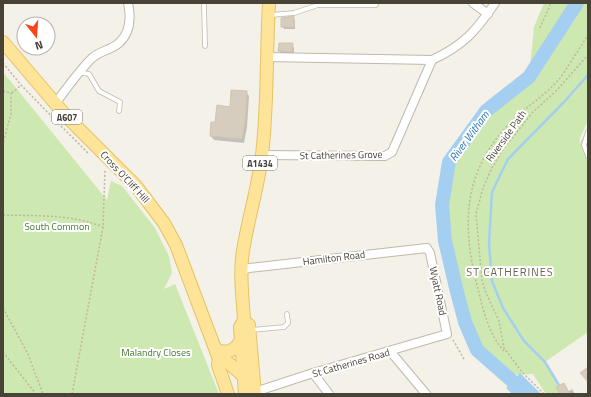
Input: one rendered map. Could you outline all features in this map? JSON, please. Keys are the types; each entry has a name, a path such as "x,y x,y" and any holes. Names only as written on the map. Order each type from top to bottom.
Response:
{"main road":[{"name":"A1434","path":"253,392 241,271 243,250 256,194 262,155 269,9"},
{"name":"Cross O'Cliff Hill","path":"3,42 55,104 136,186 167,227 176,245 217,354"},
{"name":"A1434","path":"247,326 240,326 240,342 244,377 253,392"},
{"path":"217,354 234,350 240,342"},
{"path":"217,354 244,377"},
{"name":"A607","path":"217,354 218,365 228,394"}],"street":[{"path":"55,104 78,72 96,54 119,43 128,30 130,14 128,3"},
{"path":"473,3 488,14"},
{"path":"267,58 432,60 450,52 472,35 495,3"},
{"name":"St Catherines Grove","path":"262,155 385,156 392,152 432,60"},
{"name":"Hamilton Road","path":"241,271 249,268 427,248"},
{"name":"Wyatt Road","path":"427,248 430,253 448,334"},
{"name":"St Catherines Road","path":"253,392 448,334"},
{"path":"390,351 426,394"},
{"path":"313,373 329,394"}],"lane":[{"path":"204,3 205,46"},
{"path":"269,9 294,13 318,4 376,5"},
{"path":"78,72 89,74 99,91 120,102 119,111"},
{"path":"588,132 584,146 588,156"},
{"path":"247,326 284,327 288,323 287,314"}],"path":[{"path":"540,28 551,3"},
{"path":"508,355 494,339 474,272 468,225 468,214 473,184 482,160 494,141 513,120 559,79 588,35"},
{"name":"Riverside Path","path":"544,394 522,372 508,355 503,344 499,321 482,281 476,220 479,200 491,170 511,139 533,112 556,91 588,55"},
{"path":"11,93 21,85"},
{"path":"3,91 11,93"},
{"path":"3,143 11,114 11,93"},
{"path":"72,394 103,227 105,155"},
{"path":"3,215 57,217 94,223 103,227"},
{"path":"3,308 28,354 43,394"},
{"path":"448,334 455,342 464,358"},
{"path":"3,352 36,394"}],"green space":[{"path":"544,3 588,3 588,120 579,144 588,129 588,332 545,362 565,394 546,394 533,374 506,375 477,350 465,322 445,241 442,205 449,162 486,111 529,77 534,27"},
{"name":"South Common","path":"3,72 107,200 111,181 122,186 155,228 169,256 172,273 164,289 175,284 219,394 3,394"}],"water":[{"path":"520,373 541,394 512,394 506,388"}],"building":[{"path":"294,16 294,27 281,27 281,18"},
{"path":"279,43 293,43 292,52 278,51"},
{"path":"231,90 247,91 245,122 242,139 210,136 211,122 215,122 217,105 230,107"},
{"path":"588,367 588,382 580,373"},
{"path":"564,383 570,394 560,394 556,387"}],"waterway":[{"name":"River Witham","path":"527,394 477,350 465,322 457,292 445,241 442,205 449,162 486,111 529,77 577,3"},
{"path":"560,387 545,362 524,341 503,308 492,281 489,243 492,192 508,159 564,102 588,75"}],"district":[{"name":"ST CATHERINES","path":"510,272"}],"park label":[{"name":"Malandry Closes","path":"156,352"}]}
